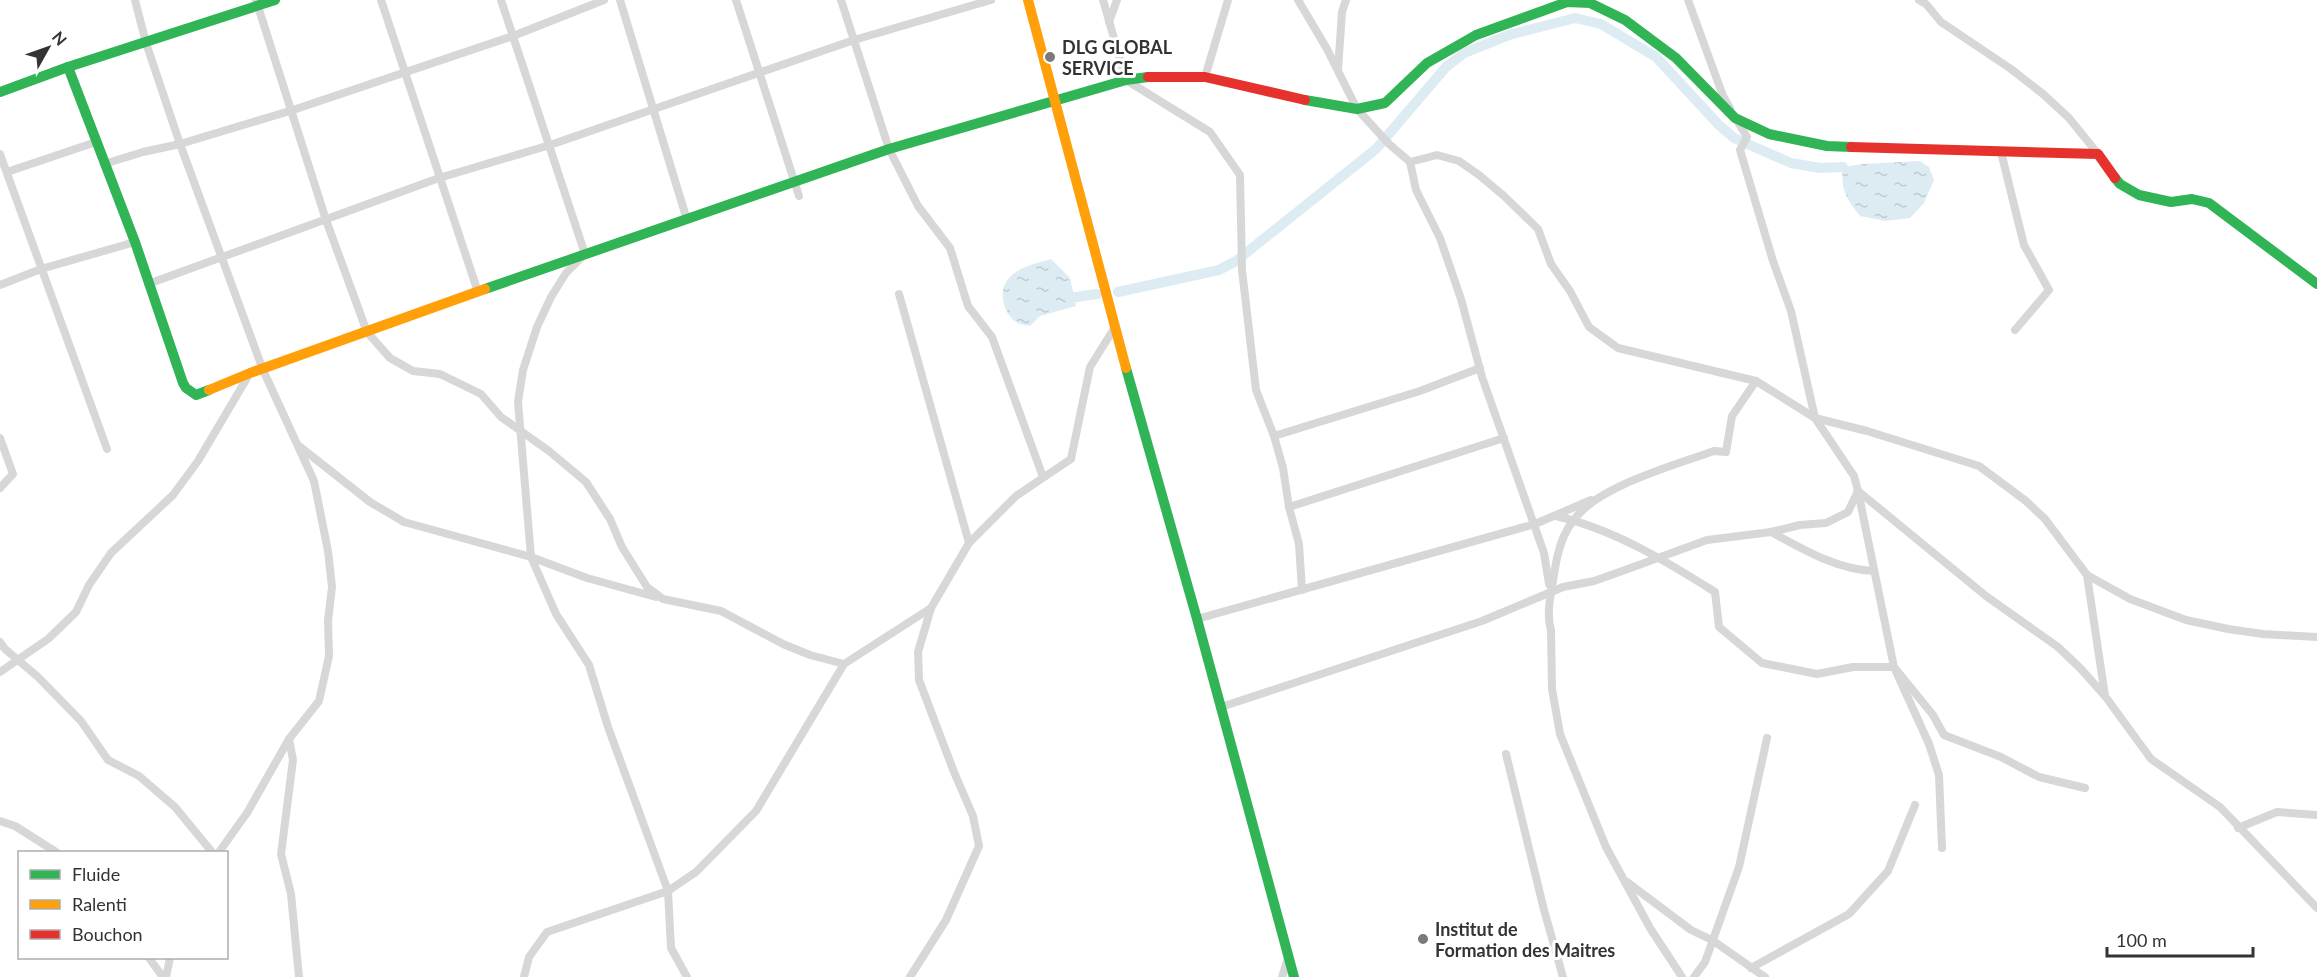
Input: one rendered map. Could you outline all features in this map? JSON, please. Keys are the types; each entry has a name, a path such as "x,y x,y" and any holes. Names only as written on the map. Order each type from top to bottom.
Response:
{"street":[{"path":"135,0 146,43 180,144 263,370 314,481 328,551 332,587 328,621 329,656 319,701 290,739 247,813 220,851"},
{"path":"0,92 257,3 275,0"},
{"path":"381,0 478,292"},
{"path":"501,0 585,254"},
{"path":"104,164 293,110 513,36 604,0"},
{"path":"620,0 687,220"},
{"path":"736,0 799,196"},
{"path":"841,0 889,149 918,206 950,248 969,306 992,337 1043,477"},
{"path":"148,284 439,178 550,144 854,40 991,0"},
{"path":"1028,0 1153,469 1197,620 1294,977"},
{"path":"1103,0 1126,80 1210,132 1240,175 1242,270 1256,390 1274,436 1283,468 1289,507 1299,544 1302,590"},
{"path":"1109,24 1117,0"},
{"path":"1205,77 1228,0"},
{"path":"1298,0 1357,109 1378,133 1410,162 1416,190 1440,238 1461,299 1480,368 1535,524 1544,553 1551,592"},
{"path":"1338,71 1342,12 1346,0"},
{"path":"1688,0 1723,96 1747,137 1740,150 1773,261 1791,311 1815,418 1854,476 1894,667 1929,744 1939,775 1942,848"},
{"path":"1919,0 1926,4 1941,22 2011,69 2043,94 2069,118 2120,184 2139,195 2171,202 2192,199 2209,203 2317,284"},
{"path":"68,67 135,242 186,388 196,395 250,373 585,254 889,149 1126,80 1159,76 1205,77 1321,104 1357,109 1385,103 1427,63 1476,35 1566,2 1590,3 1625,20 1676,58 1735,118 1769,134 1827,146 2098,154"},
{"path":"257,3 293,110 326,220 367,332 390,358 413,371 440,374 481,394 501,417 586,482 610,519 622,547 647,587 663,598"},
{"path":"7,172 96,142"},
{"path":"2001,152 2024,244 2049,290 2016,330"},
{"path":"0,154 107,448"},
{"path":"1410,162 1437,155 1459,161 1504,196 1538,229 1551,264 1570,291 1589,327 1618,348 1756,381 1815,418 1979,465 2026,501 2045,519 2087,575 2130,599 2186,620 2228,630 2317,637"},
{"path":"0,185 10,182"},
{"path":"0,285 41,269 135,242"},
{"path":"585,254 566,273 551,297 537,327 523,370 518,402 531,557 556,614 589,665 608,727 668,891 671,948 687,977"},
{"path":"899,294 969,543"},
{"path":"910,977 946,920 979,846 974,816 954,772 920,680 918,652 931,608 969,543 1016,496 1071,459 1090,367 1116,326"},
{"path":"1274,436 1420,391 1480,368"},
{"path":"0,672 17,658 48,639 76,612 88,585 111,553 173,495 198,461 250,373"},
{"path":"1197,620 1535,524 1714,451 1726,452 1732,416 1756,381"},
{"path":"0,438 13,474 0,488"},
{"path":"1289,507 1504,438"},
{"path":"298,445 370,502 404,522 531,557 587,578 721,611 783,644 810,655 844,664"},
{"path":"1221,707 1482,621 1551,592 1661,558 1707,540 1826,523 1848,512 1858,492"},
{"path":"1858,492 1986,596 2058,647 2104,696 2151,759 2220,807 2317,908"},
{"path":"1602,495 1574,520 1558,547 1549,624 1552,689 1560,734 1606,847 1650,928 1682,977"},
{"path":"1556,516 1574,520 1661,558 1715,592 1719,627 1762,663 1817,674 1853,667 1894,667"},
{"path":"1771,532 1811,554 1859,571 1874,571"},
{"path":"2087,575 2104,696"},
{"path":"524,977 529,957 547,932 668,891 696,872 756,811 844,664 931,608"},
{"path":"0,642 81,721 108,760 139,776 175,807 211,851"},
{"path":"1894,667 1933,715 1944,735 2001,757 2039,777 2085,788"},
{"path":"1694,977 1705,963 1739,867 1767,738"},
{"path":"290,739 293,760 281,855 291,894 299,977"},
{"path":"1506,754 1544,910 1563,977"},
{"path":"1751,968 1849,914 1888,871 1915,805"},
{"path":"2238,828 2277,812 2317,815"},
{"path":"0,821 15,826 54,851"},
{"path":"1623,879 1691,930 1712,940 1765,977"},
{"path":"1282,977 1289,957"},
{"path":"150,959 164,977"},
{"path":"164,977 169,959"}],"water":[{"path":"1920,161 1929,167 1934,180 1924,203 1910,218 1885,221 1860,216 1846,194 1843,167"},
{"path":"1051,259 1070,278 1076,306 1040,316 1030,326 1017,323 1008,313 1003,302 1005,284 1022,268"}],"waterway":[{"path":"1118,292 1219,270 1236,261 1376,149 1446,67 1464,53 1509,35 1575,18 1601,24 1656,57 1734,138 1791,163 1820,168 1843,167"},
{"path":"1069,298 1097,294"}],"traffic: fast":[{"path":"0,92 68,67 275,0"},
{"path":"1305,100 1357,109 1385,103 1427,63 1476,35 1567,2 1590,3 1625,20 1676,58 1735,118 1769,134 1827,146 1851,147"},
{"path":"68,67 135,242 183,383 196,395 209,390"},
{"path":"485,289 889,149 1126,80 1148,77"},
{"path":"2115,178 2120,184 2139,195 2171,202 2192,199 2209,203 2317,284"},
{"path":"1126,368 1294,977"}],"traffic: slow":[{"path":"1028,0 1126,368"},
{"path":"209,390 250,373 485,289"}],"traffic: jam":[{"path":"1148,77 1205,77 1305,100"},
{"path":"1851,147 2098,154 2115,178"}],"place":[{"name":"DLG GLOBAL SERVICE","path":"1050,57"},
{"name":"Institut de Formation des Maitres","path":"1423,939"}]}
